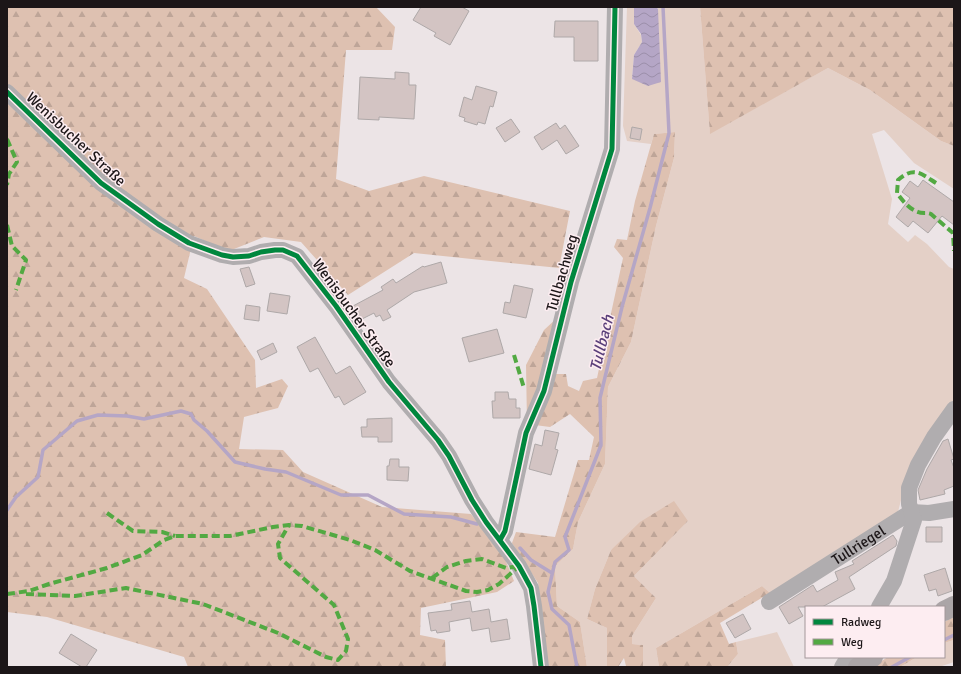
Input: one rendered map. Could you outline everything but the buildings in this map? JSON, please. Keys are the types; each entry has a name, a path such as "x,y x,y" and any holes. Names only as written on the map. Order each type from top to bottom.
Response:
{"main road":[{"path":"945,610 954,606"},
{"path":"858,667 872,658"}],"street":[{"name":"Tullbachweg","path":"500,540 505,530 526,433 544,391 571,282 612,149 615,7"},
{"name":"Wenisbucher Straße","path":"7,92 101,183 158,224 188,243 222,255 233,257 249,256 275,250 283,250 297,256 336,306 389,382 445,451 456,467 472,500 515,560 530,588 534,606 541,667"},
{"path":"880,606 894,581 914,520 908,504 909,488 918,464 934,437 954,410"},
{"path":"911,512 929,513 954,509"},
{"name":"Tullriegel","path":"769,602 911,512"},
{"path":"842,667 847,658"}],"shaded area":[{"path":"627,7 634,7 634,24 641,35 642,42 634,55 632,79 658,9 656,7 700,7 710,133 828,68 870,90 941,141 954,146 954,189 914,163 884,130 872,134 892,199 888,224 908,242 915,235 927,244 949,267 954,269 954,416 902,496 897,516 770,593 762,586 656,648 659,667 643,667 643,645 632,644 632,636 656,598 634,576 688,521 611,550 595,589 587,619 607,628 607,667 587,667 580,622 557,606 555,566 573,549 578,522 605,464 608,387 631,342 656,226 674,158 675,132 654,134 651,144 627,141 623,126"},
{"path":"777,632 794,667 727,667 738,654 736,642"},
{"path":"954,640 954,662 939,667 900,667 915,658 945,658 945,643"}],"green space":[{"path":"7,7 376,7 395,27 392,50 346,50 336,179 369,191 424,176 570,211 559,268 414,253 348,295 301,242 264,237 229,251 194,236 184,278 207,289 255,360 256,388 282,379 288,386 278,408 244,417 239,449 283,450 303,472 382,507 471,514 505,559 514,581 497,592 421,608 420,635 445,640 446,667 188,667 184,657 47,617 7,612"},
{"path":"700,7 954,7 954,146 941,141 870,90 828,68 710,134"},
{"path":"675,132 674,158 656,226 631,342 608,387 605,464 578,522 573,549 555,566 557,606 580,622 587,667 548,667 538,583 512,543 516,532 555,537 578,460 589,460 594,437 570,414 550,427 527,424 526,365 544,330 571,305 551,374 566,374 568,386 579,391 583,381 597,378 623,258 614,247 617,239 627,240 635,201 654,134"},
{"path":"674,501 688,521 634,576 656,598 632,636 632,644 643,645 643,667 626,666 624,658 618,667 607,667 607,628 587,619 595,589 611,550 640,522"},
{"path":"762,586 770,593 720,623 729,644 736,642 738,654 727,667 659,667 656,648"},
{"path":"954,617 954,640 945,643 945,622"},
{"path":"886,658 915,658 900,667 872,667"}],"water":[{"path":"634,7 656,7 658,9 661,82 648,86 632,79 634,55 642,42 641,34 634,24"}],"waterway":[{"name":"Tullbach","path":"577,667 569,625 552,609 548,592 555,562 569,550 565,537 601,445 600,398 622,307 650,208 669,133 663,7"},
{"path":"7,510 16,497 38,477 43,450 77,421 98,415 127,416 144,419 181,411 191,414 194,420 207,431 235,462 286,472 341,495 368,495 404,514 451,517 477,524"},
{"path":"520,548 531,560 552,573"},
{"path":"945,640 954,635"},
{"path":"892,667 908,658"}],"marked path":[{"path":"7,139 17,162 9,174 7,185"},
{"path":"936,183 917,172 908,173 898,180 897,193 909,207 920,213 931,214 953,233 954,251"},
{"path":"7,225 12,246 26,260 16,290"},
{"path":"514,355 524,388"},
{"path":"107,513 133,531 162,532 175,536"},
{"path":"7,594 29,591 107,568 142,555 164,540 175,536 230,536 289,525 302,526 350,540 375,550 410,571 466,591 477,592 488,590 499,584 519,566"},
{"path":"26,594 75,596 126,588 203,604 278,633 326,657 338,660 346,651 348,639 334,605 280,558 278,544 289,525"},
{"path":"432,578 447,567 466,561 482,559 506,568 519,566"}],"cycle path":[{"path":"500,540 505,531 526,433 544,391 571,282 612,149 615,7"},
{"path":"7,92 101,183 158,224 189,243 222,255 233,257 249,256 275,250 283,250 297,256 336,306 389,382 438,440 449,456 472,500 486,522 519,566 531,588 541,667"}]}
